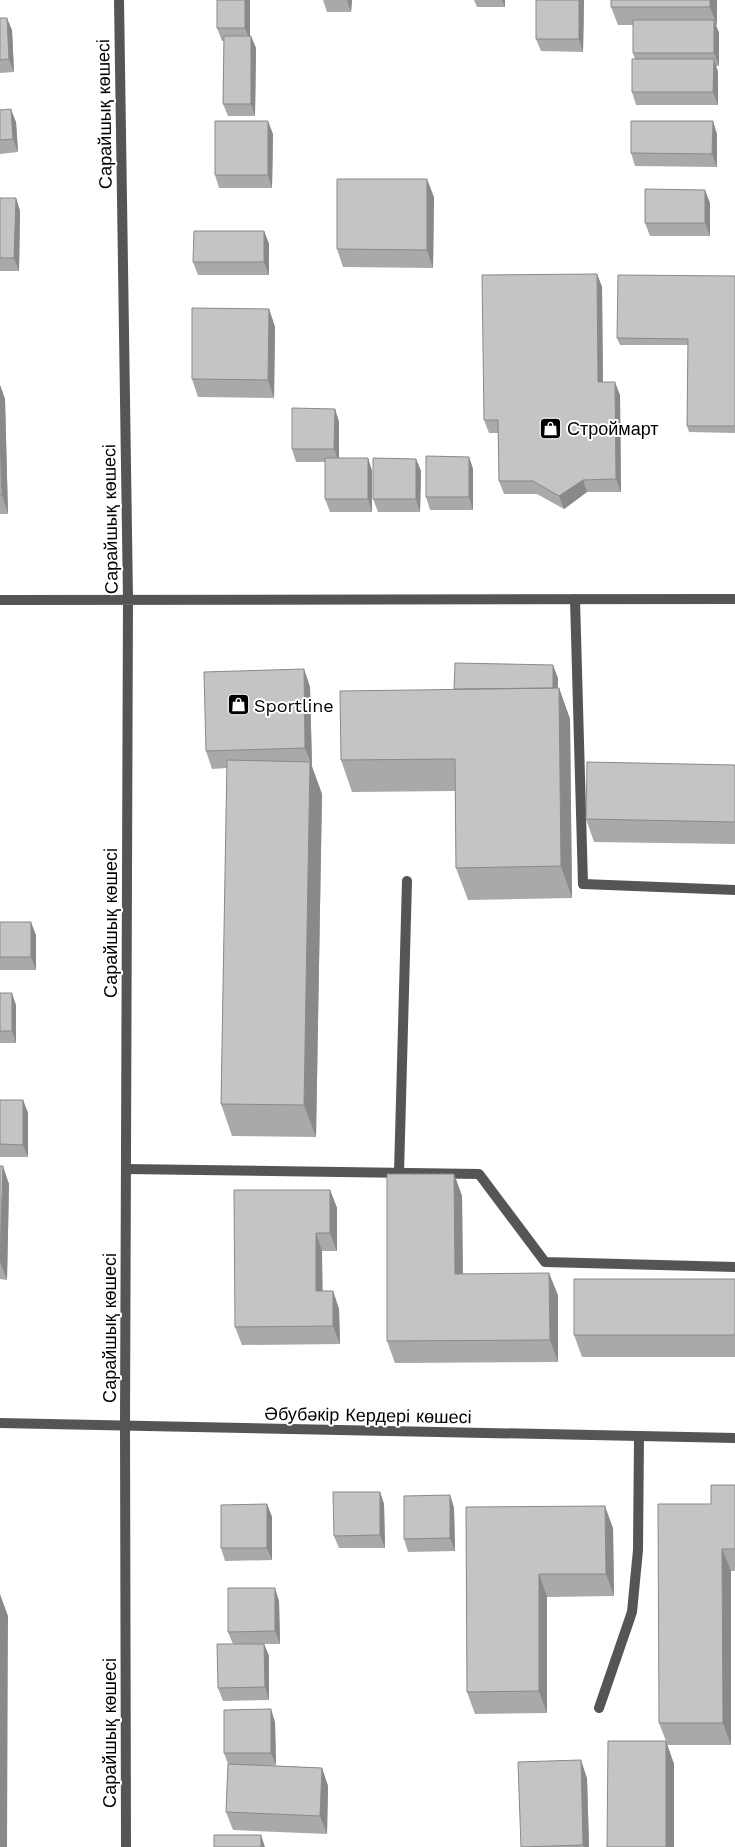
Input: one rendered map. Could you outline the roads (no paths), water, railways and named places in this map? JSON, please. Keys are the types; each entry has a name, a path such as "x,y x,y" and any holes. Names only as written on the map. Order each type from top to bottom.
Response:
{"street":[{"name":"Сарайшық көшесі","path":"119,0 128,600 125,1427 126,1847"},
{"path":"575,599 583,884 735,890"},
{"path":"0,600 735,599"},
{"path":"399,1173 407,881"},
{"path":"126,1169 479,1174 545,1262 735,1267"},
{"name":"Әбубәкір Кердері көшесі","path":"0,1423 735,1438"},
{"path":"599,1708 632,1612 638,1550 640,1436"}],"place":[{"name":"Строймарт","path":"551,428"},
{"name":"Sportline","path":"238,705"}]}
